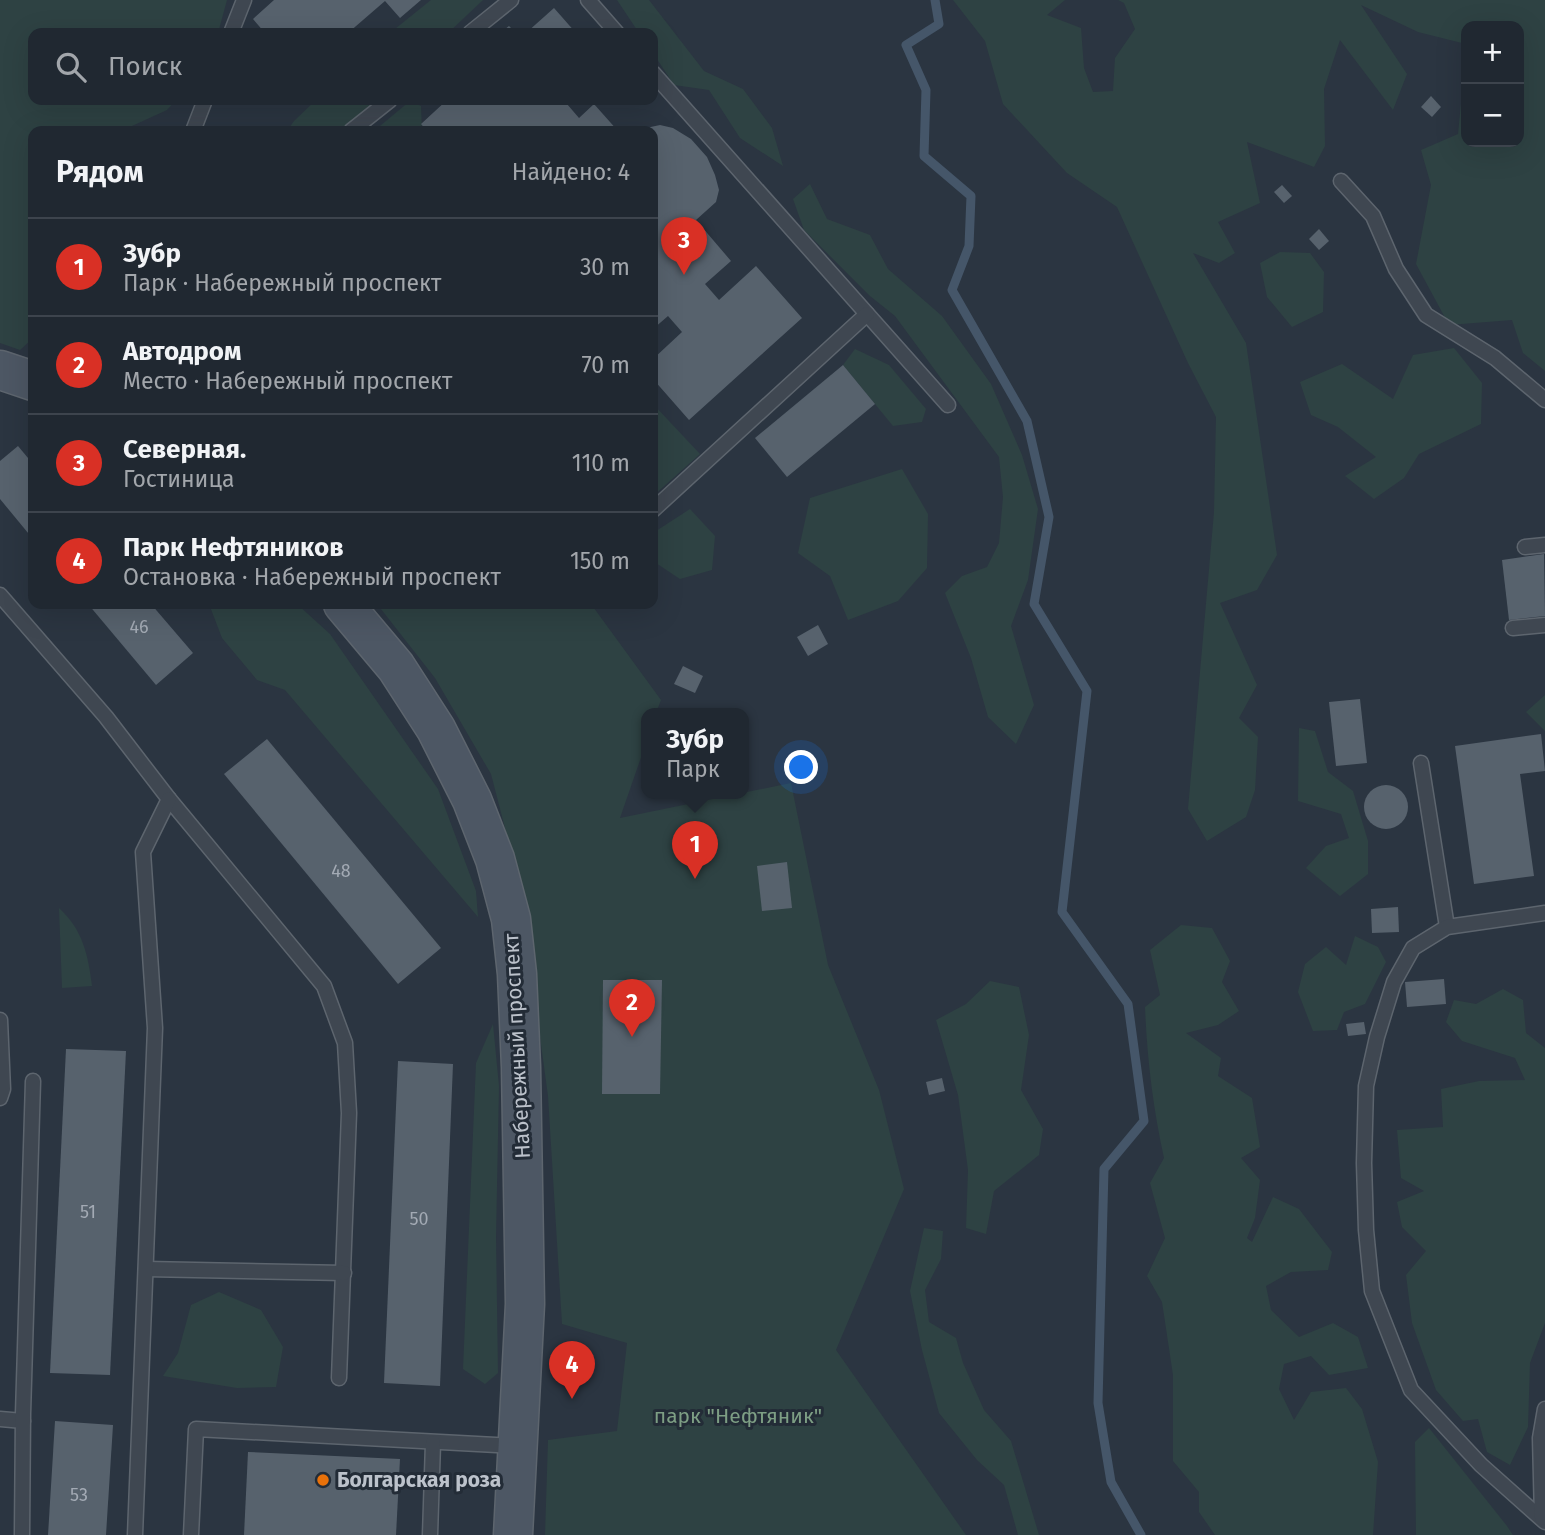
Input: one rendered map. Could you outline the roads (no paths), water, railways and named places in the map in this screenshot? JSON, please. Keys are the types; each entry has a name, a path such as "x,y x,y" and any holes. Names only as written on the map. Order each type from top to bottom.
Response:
{"main road":[{"path":"0,370 28,379"},
{"name":"Набережный проспект","path":"347,609 396,667 436,729 472,800 495,859 511,919 517,974 521,1067 525,1304 513,1535"}],"lane":[{"path":"233,28 244,0"},
{"path":"476,28 511,0"},
{"path":"587,0 612,28"},
{"path":"658,79 948,405"},
{"path":"195,126 203,105"},
{"path":"357,126 384,105"},
{"path":"1341,181 1373,216 1396,269 1426,315 1495,358 1545,400"},
{"path":"658,505 867,314"},
{"path":"1525,547 1545,545"},
{"path":"0,595 106,717 169,799 324,986 345,1043 349,1113 339,1378"},
{"path":"1513,628 1545,625"},
{"path":"1421,763 1447,927"},
{"path":"135,1535 155,1028 143,852 169,799"},
{"path":"1544,1520 1480,1465 1410,1390 1372,1291 1366,1230 1366,1086 1377,1037 1394,982 1413,948 1447,927 1545,913"},
{"path":"0,1020 3,1089 0,1098"},
{"path":"23,1535 23,1421 33,1081"},
{"path":"146,1269 344,1273"},
{"path":"1544,1520 1541,1438 1545,1409"},
{"path":"0,1419 23,1421"},
{"path":"191,1535 196,1429 517,1446"},
{"path":"430,1535 433,1443"}],"waterway":[{"path":"935,0 939,24 906,45 926,90 924,156 971,196 969,246 952,290 1027,421 1049,517 1034,604 1087,691 1062,912 1128,1004 1144,1121 1104,1169 1098,1403 1111,1482 1141,1535"}],"place":[{"name":"Северная.","path":"684,275"},
{"name":"Зубр","path":"695,879"},
{"name":"Автодром","path":"632,1037"},
{"name":"Парк Нефтяников","path":"572,1399"},
{"name":"Болгарская роза","path":"323,1480"}],"park label":[{"name":"парк \"Нефтяник\"","path":"738,1416"}]}
